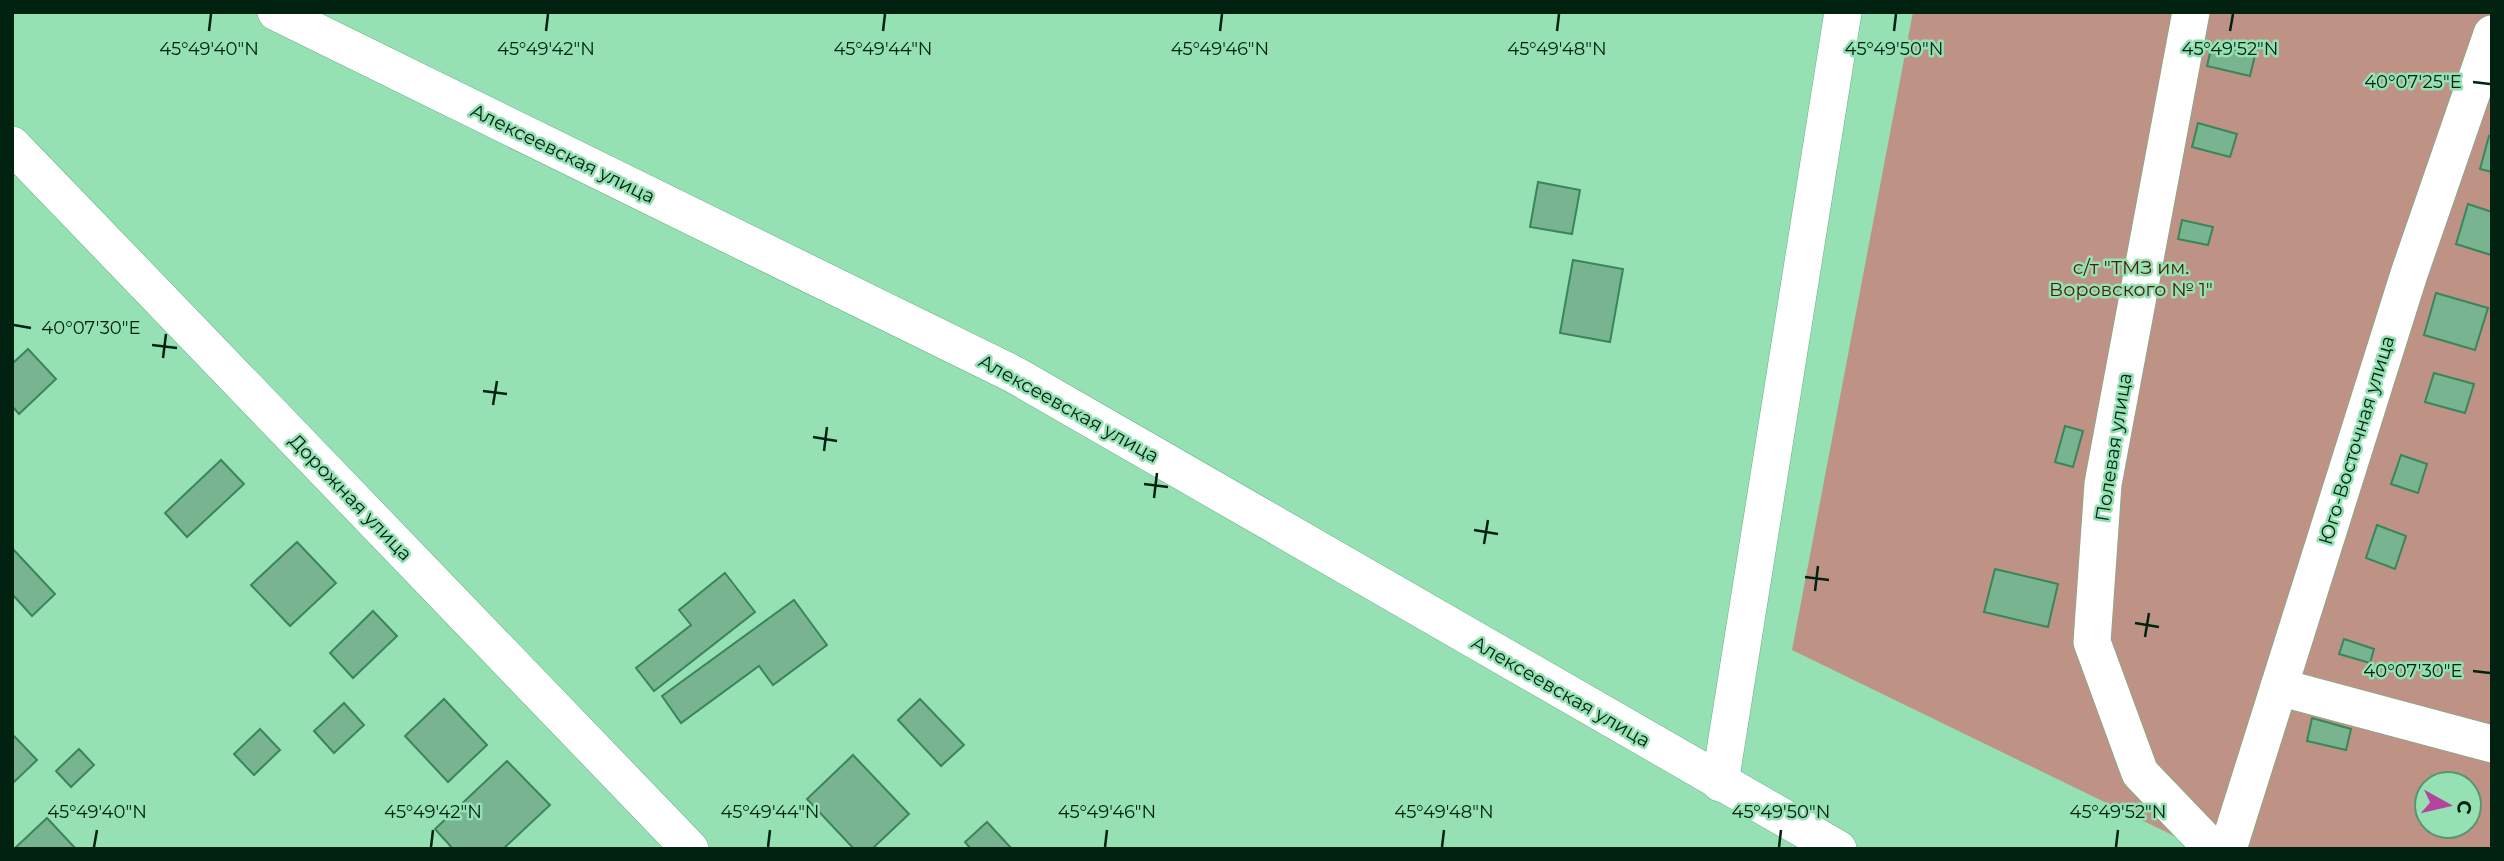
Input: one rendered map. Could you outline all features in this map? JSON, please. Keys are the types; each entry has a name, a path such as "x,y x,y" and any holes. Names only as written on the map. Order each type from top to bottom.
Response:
{"street":[{"name":"Алексеевская улица","path":"276,12 1014,375 1838,849"},
{"path":"1720,783 1843,12"},
{"name":"Полевая улица","path":"2191,12 2103,484 2092,642 2140,773 2213,849"},
{"name":"Юго-Восточная улица","path":"2228,849 2409,274 2492,34"},
{"name":"Дорожная улица","path":"12,145 690,849"},
{"path":"2279,687 2492,744"}],"green space":[{"name":"с/т \"ТМЗ им. Воровского № 1\"","path":"1913,12 2492,12 2492,849 2201,849 1792,650"}],"building":[{"path":"2212,45 2255,55 2250,76 2207,66"},
{"path":"2198,123 2237,134 2230,157 2192,147"},
{"path":"2489,136 2492,137 2492,172 2480,169"},
{"path":"1538,182 1580,190 1572,234 1530,227"},
{"path":"2468,204 2492,212 2491,255 2456,244"},
{"path":"2182,220 2213,227 2208,245 2178,239"},
{"path":"1573,260 1623,269 1610,342 1560,333"},
{"path":"2436,293 2488,308 2475,350 2424,335"},
{"path":"28,349 56,379 19,414 12,406 12,364"},
{"path":"2434,373 2474,384 2465,413 2425,402"},
{"path":"2065,426 2083,431 2073,467 2055,462"},
{"path":"2401,455 2427,464 2418,493 2391,484"},
{"path":"221,460 244,484 187,537 165,513"},
{"path":"2377,525 2406,536 2395,569 2366,558"},
{"path":"297,542 336,583 290,626 251,585"},
{"path":"12,548 55,594 32,616 12,594"},
{"path":"1995,569 2058,584 2048,627 1984,612"},
{"path":"725,573 755,612 654,691 636,668 691,625 679,610"},
{"path":"794,600 827,645 773,685 759,666 681,723 662,696"},
{"path":"373,611 397,636 353,678 330,653"},
{"path":"2344,639 2374,649 2370,663 2339,654"},
{"path":"444,699 487,745 448,782 405,736"},
{"path":"920,699 964,745 941,766 898,720"},
{"path":"344,703 364,725 334,753 314,731"},
{"path":"2312,718 2351,729 2346,750 2307,741"},
{"path":"260,729 280,750 254,775 234,754"},
{"path":"12,737 37,760 12,784"},
{"path":"79,749 94,765 71,787 56,771"},
{"path":"853,755 909,814 872,849 854,849 807,799"},
{"path":"507,761 550,805 503,849 453,849 435,829"},
{"path":"47,818 76,849 14,849"},
{"path":"987,822 1012,849 971,849 965,842"}]}
